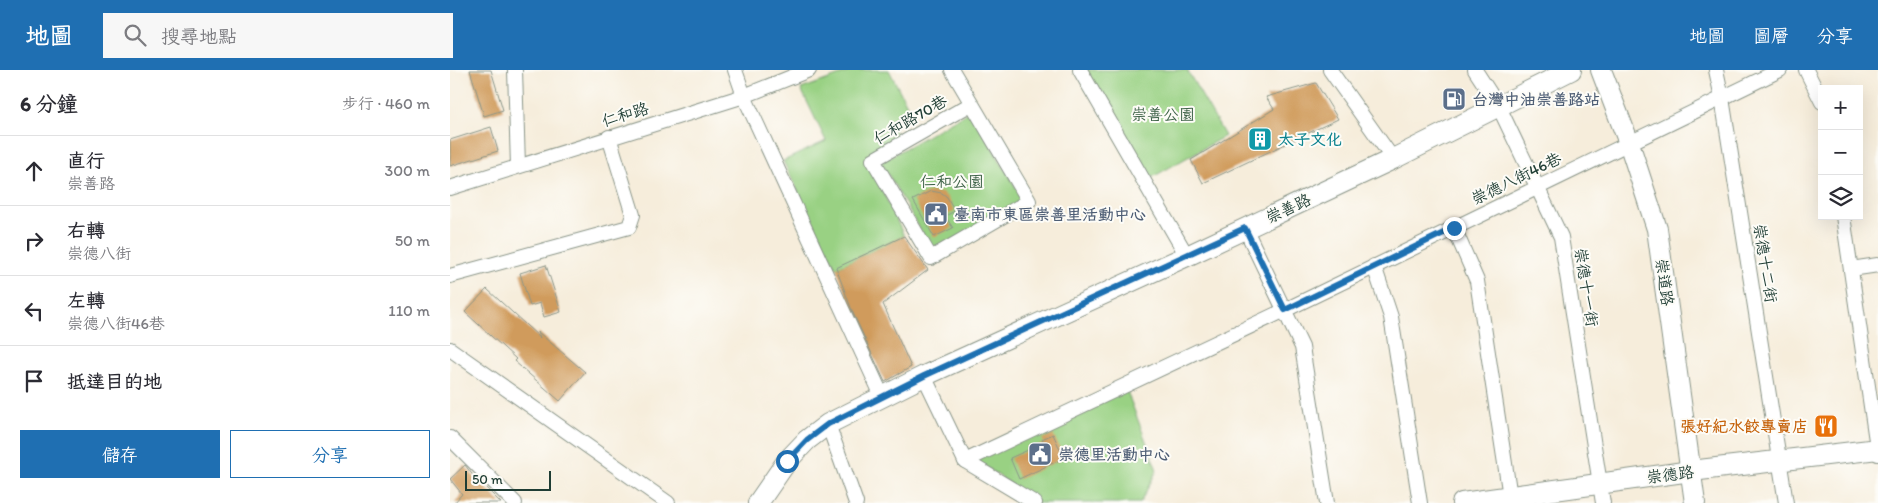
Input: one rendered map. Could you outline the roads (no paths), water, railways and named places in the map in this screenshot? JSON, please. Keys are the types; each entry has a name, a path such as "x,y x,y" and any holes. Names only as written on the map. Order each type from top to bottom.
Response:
{"street":[{"path":"515,70 518,166"},
{"path":"735,70 744,96 882,396"},
{"name":"仁和路","path":"450,188 744,96 809,70"},
{"name":"仁和路70巷","path":"952,70 972,104 1029,201 931,258 873,160 972,104"},
{"path":"1080,70 1187,256"},
{"path":"1330,70 1393,159"},
{"name":"崇德十一街","path":"1475,70 1499,107 1561,237 1602,493"},
{"name":"崇善路","path":"758,503 787,461 807,440 828,424 924,376 1187,256 1393,159 1571,70"},
{"name":"崇道路","path":"1601,70 1629,143 1658,229 1695,503"},
{"name":"崇德十二街","path":"1716,70 1786,503"},
{"name":"崇德八街46巷","path":"965,461 1285,310 1780,70"},
{"path":"1806,70 1818,94"},
{"path":"450,276 629,227 633,215 609,137"},
{"path":"1844,220 1878,454"},
{"path":"1245,228 1302,347 1327,503"},
{"path":"1454,228 1477,281 1511,500"},
{"path":"1851,269 1878,265"},
{"path":"1374,266 1391,317 1420,503"},
{"path":"450,349 666,503"},
{"path":"924,376 965,461 1036,503"},
{"path":"828,424 856,503"},
{"path":"450,438 515,503"},
{"name":"崇德路","path":"1462,503 1602,493 1691,472 1878,449"}],"place":[{"name":"台灣中油崇善路站","path":"1454,99"},
{"name":"太子文化","path":"1260,139"},
{"name":"臺南市東區崇善里活動中心","path":"936,214"},
{"name":"張好紀水餃專賣店","path":"1826,426"},
{"name":"崇德里活動中心","path":"1040,454"}],"park label":[{"name":"崇善公園","path":"1163,114"},
{"name":"仁和公園","path":"952,181"}]}
